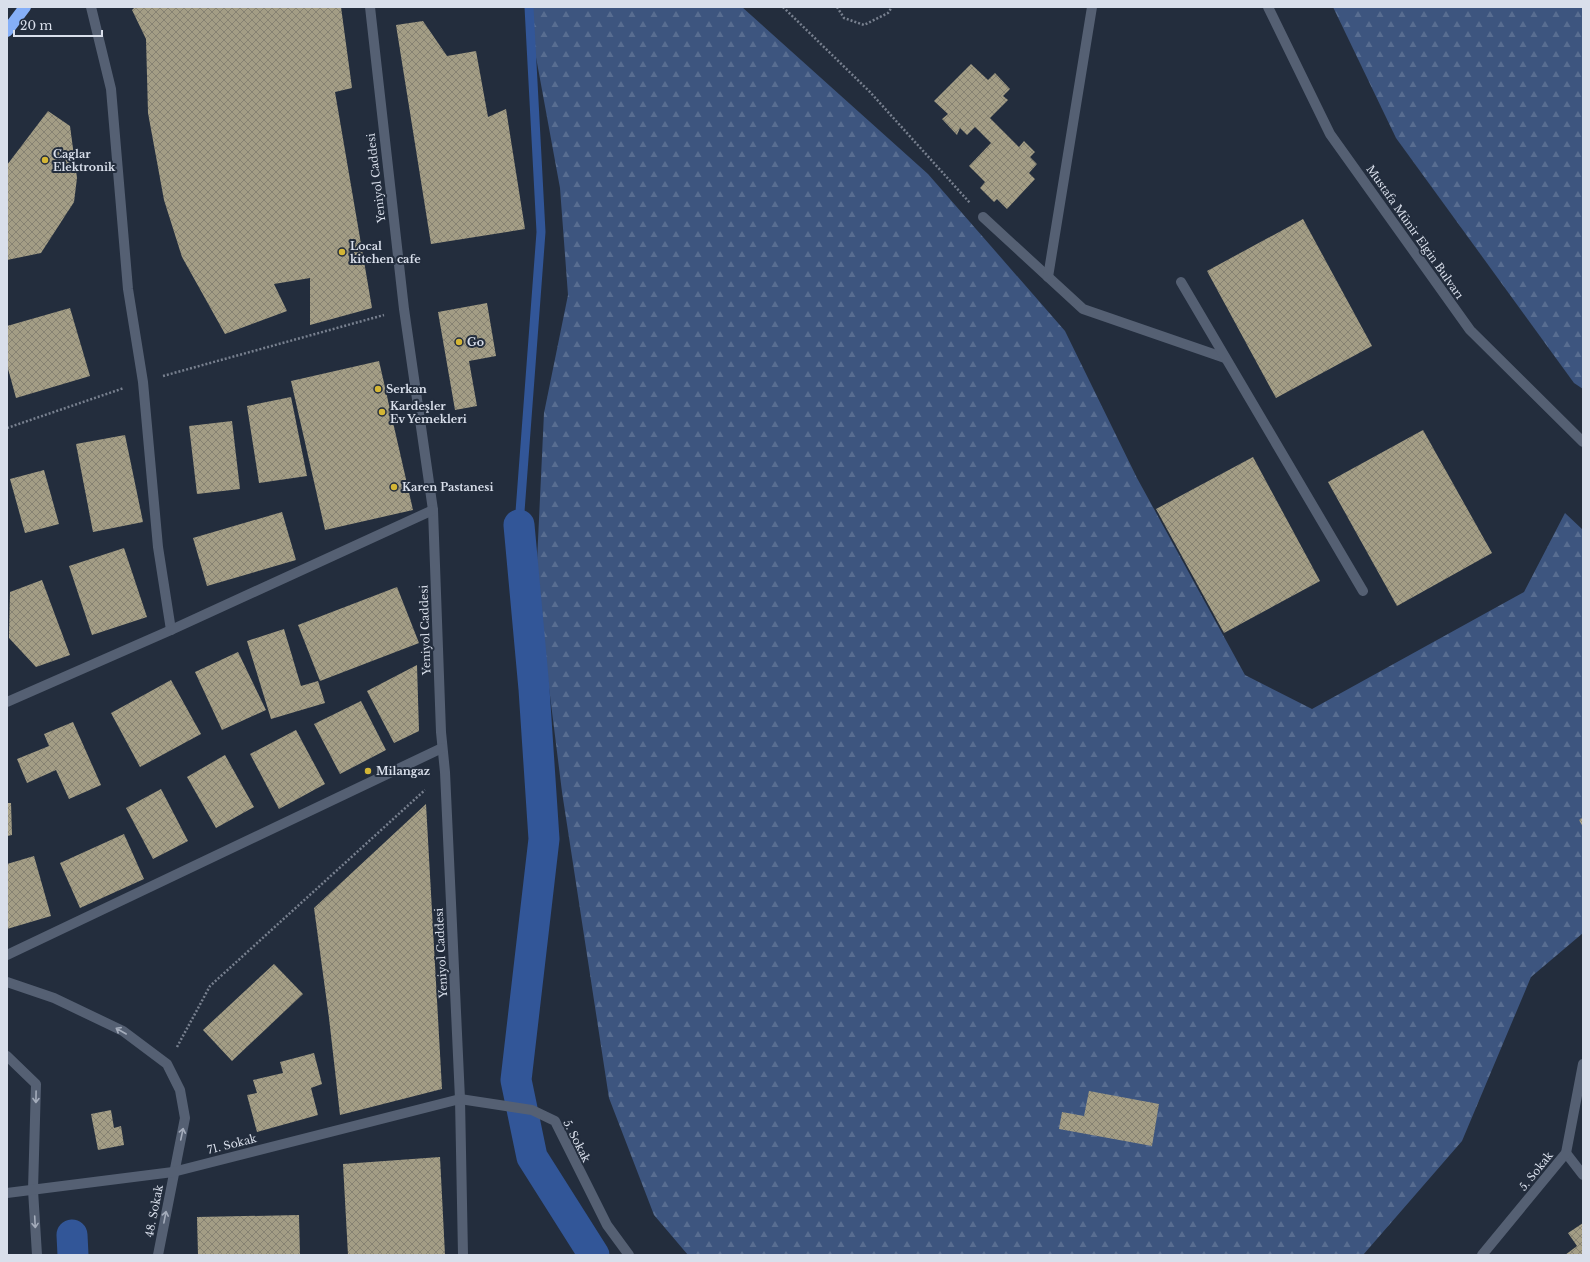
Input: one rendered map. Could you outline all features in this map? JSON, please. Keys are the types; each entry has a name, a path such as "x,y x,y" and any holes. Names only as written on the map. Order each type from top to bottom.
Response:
{"highway":[{"path":"7,31 25,7"}],"street":[{"path":"91,7 111,89 128,289 143,382 158,547 171,630"},
{"name":"Yeniyol Caddesi","path":"370,7 404,309 433,510 442,748 445,772 460,1100 463,1255"},
{"path":"1048,277 1092,7"},
{"name":"Mustafa Münir Elgin Bulvarı","path":"1268,7 1330,134 1470,330 1583,442"},
{"path":"983,217 1083,309 1225,358"},
{"path":"1180,282 1362,591"},
{"path":"7,702 171,630 433,510"},
{"path":"7,955 442,748"},
{"path":"7,982 54,998 123,1031 167,1064"},
{"path":"7,1056 36,1084 33,1190 37,1255"},
{"name":"48. Sokak","path":"158,1255 173,1172 185,1118 180,1090 167,1064"},
{"name":"5. Sokak","path":"1482,1255 1566,1153 1583,1064"},
{"name":"5. Sokak","path":"460,1100 532,1110 555,1121 607,1225 629,1255"},
{"name":"71. Sokak","path":"7,1193 173,1172 460,1100"},
{"path":"1566,1153 1583,1175"}],"path":[{"path":"783,7 870,92 983,217"},
{"path":"836,7 844,18 864,25 888,13 892,7"},
{"path":"7,428 143,382 404,309"},
{"path":"167,1064 210,986 445,772"}],"green space":[{"path":"531,7 742,7 928,174 1065,331 1137,478 1245,675 1312,709 1524,592 1565,513 1583,530 1583,933 1531,977 1462,1141 1363,1255 688,1255 654,1215 609,1098 562,792 536,583 544,413 568,295 560,188 529,19"},
{"path":"1333,7 1583,7 1583,389 1574,383 1396,138"}],"building":[{"path":"135,7 341,7 352,88 335,92 372,308 310,325 310,278 274,284 287,311 225,334 182,257 164,200 148,113 146,39 132,10"},
{"path":"423,21 447,56 476,51 488,117 506,109 525,229 431,244 396,25"},
{"path":"971,64 988,80 995,73 1010,89 1003,96 1008,100 990,118 1019,147 1024,141 1035,152 1030,157 1037,164 1029,173 1035,179 1007,209 997,199 994,202 980,188 985,182 969,166 991,143 975,127 967,135 960,128 957,135 942,119 948,114 934,101"},
{"path":"48,111 70,126 77,178 74,202 41,253 7,260 7,165"},
{"path":"1303,219 1372,346 1276,398 1207,271"},
{"path":"487,303 496,356 469,361 477,406 455,410 438,312"},
{"path":"70,308 90,376 16,398 7,365 7,326"},
{"path":"379,361 413,510 325,530 291,381"},
{"path":"291,397 307,476 259,483 247,406"},
{"path":"232,421 240,489 197,494 189,426"},
{"path":"1423,430 1492,553 1397,606 1328,482"},
{"path":"125,435 143,522 93,532 76,444"},
{"path":"1253,457 1320,581 1224,633 1156,509"},
{"path":"44,470 59,524 25,533 10,479"},
{"path":"282,512 296,560 207,586 193,538"},
{"path":"124,548 147,617 92,635 69,566"},
{"path":"42,580 70,655 36,667 9,638 10,592"},
{"path":"397,587 419,643 320,681 298,625"},
{"path":"284,629 301,686 318,681 325,703 271,719 247,641"},
{"path":"238,652 266,710 222,730 195,672"},
{"path":"417,665 419,731 394,743 367,691"},
{"path":"171,680 201,734 140,767 111,713"},
{"path":"361,701 386,750 340,774 314,724"},
{"path":"73,722 101,785 69,799 56,770 27,783 17,759 49,746 44,734"},
{"path":"296,730 325,784 279,809 250,754"},
{"path":"225,755 254,807 216,828 187,777"},
{"path":"161,789 188,841 153,859 126,808"},
{"path":"7,803 11,803 12,835 7,836"},
{"path":"426,804 442,1089 340,1115 314,908"},
{"path":"1583,817 1583,827 1579,820"},
{"path":"124,834 144,879 80,908 60,863"},
{"path":"34,856 51,916 7,929 7,864"},
{"path":"274,964 303,994 232,1061 203,1030"},
{"path":"314,1053 322,1084 311,1088 318,1115 257,1132 247,1095 257,1093 253,1080 283,1073 280,1062"},
{"path":"1089,1091 1159,1104 1152,1146 1059,1129 1062,1112 1084,1116"},
{"path":"111,1110 114,1128 121,1126 124,1145 98,1150 91,1114"},
{"path":"440,1157 445,1255 348,1255 343,1164"},
{"path":"299,1215 300,1255 198,1255 197,1217"},
{"path":"1583,1223 1583,1255 1565,1255 1577,1246 1568,1233"}],"waterway":[{"path":"519,525 541,232 529,7"},
{"path":"519,525 534,689 544,839 516,1080 532,1157 594,1255"},
{"path":"72,1235 73,1255"}],"place":[{"name":"Caglar Elektronik","path":"45,160"},
{"name":"Local kitchen cafe","path":"342,252"},
{"name":"Go","path":"459,342"},
{"name":"Serkan","path":"378,389"},
{"name":"Kardeşler Ev Yemekleri","path":"382,412"},
{"name":"Karen Pastanesi","path":"394,487"},
{"name":"Milangaz","path":"368,771"}]}
